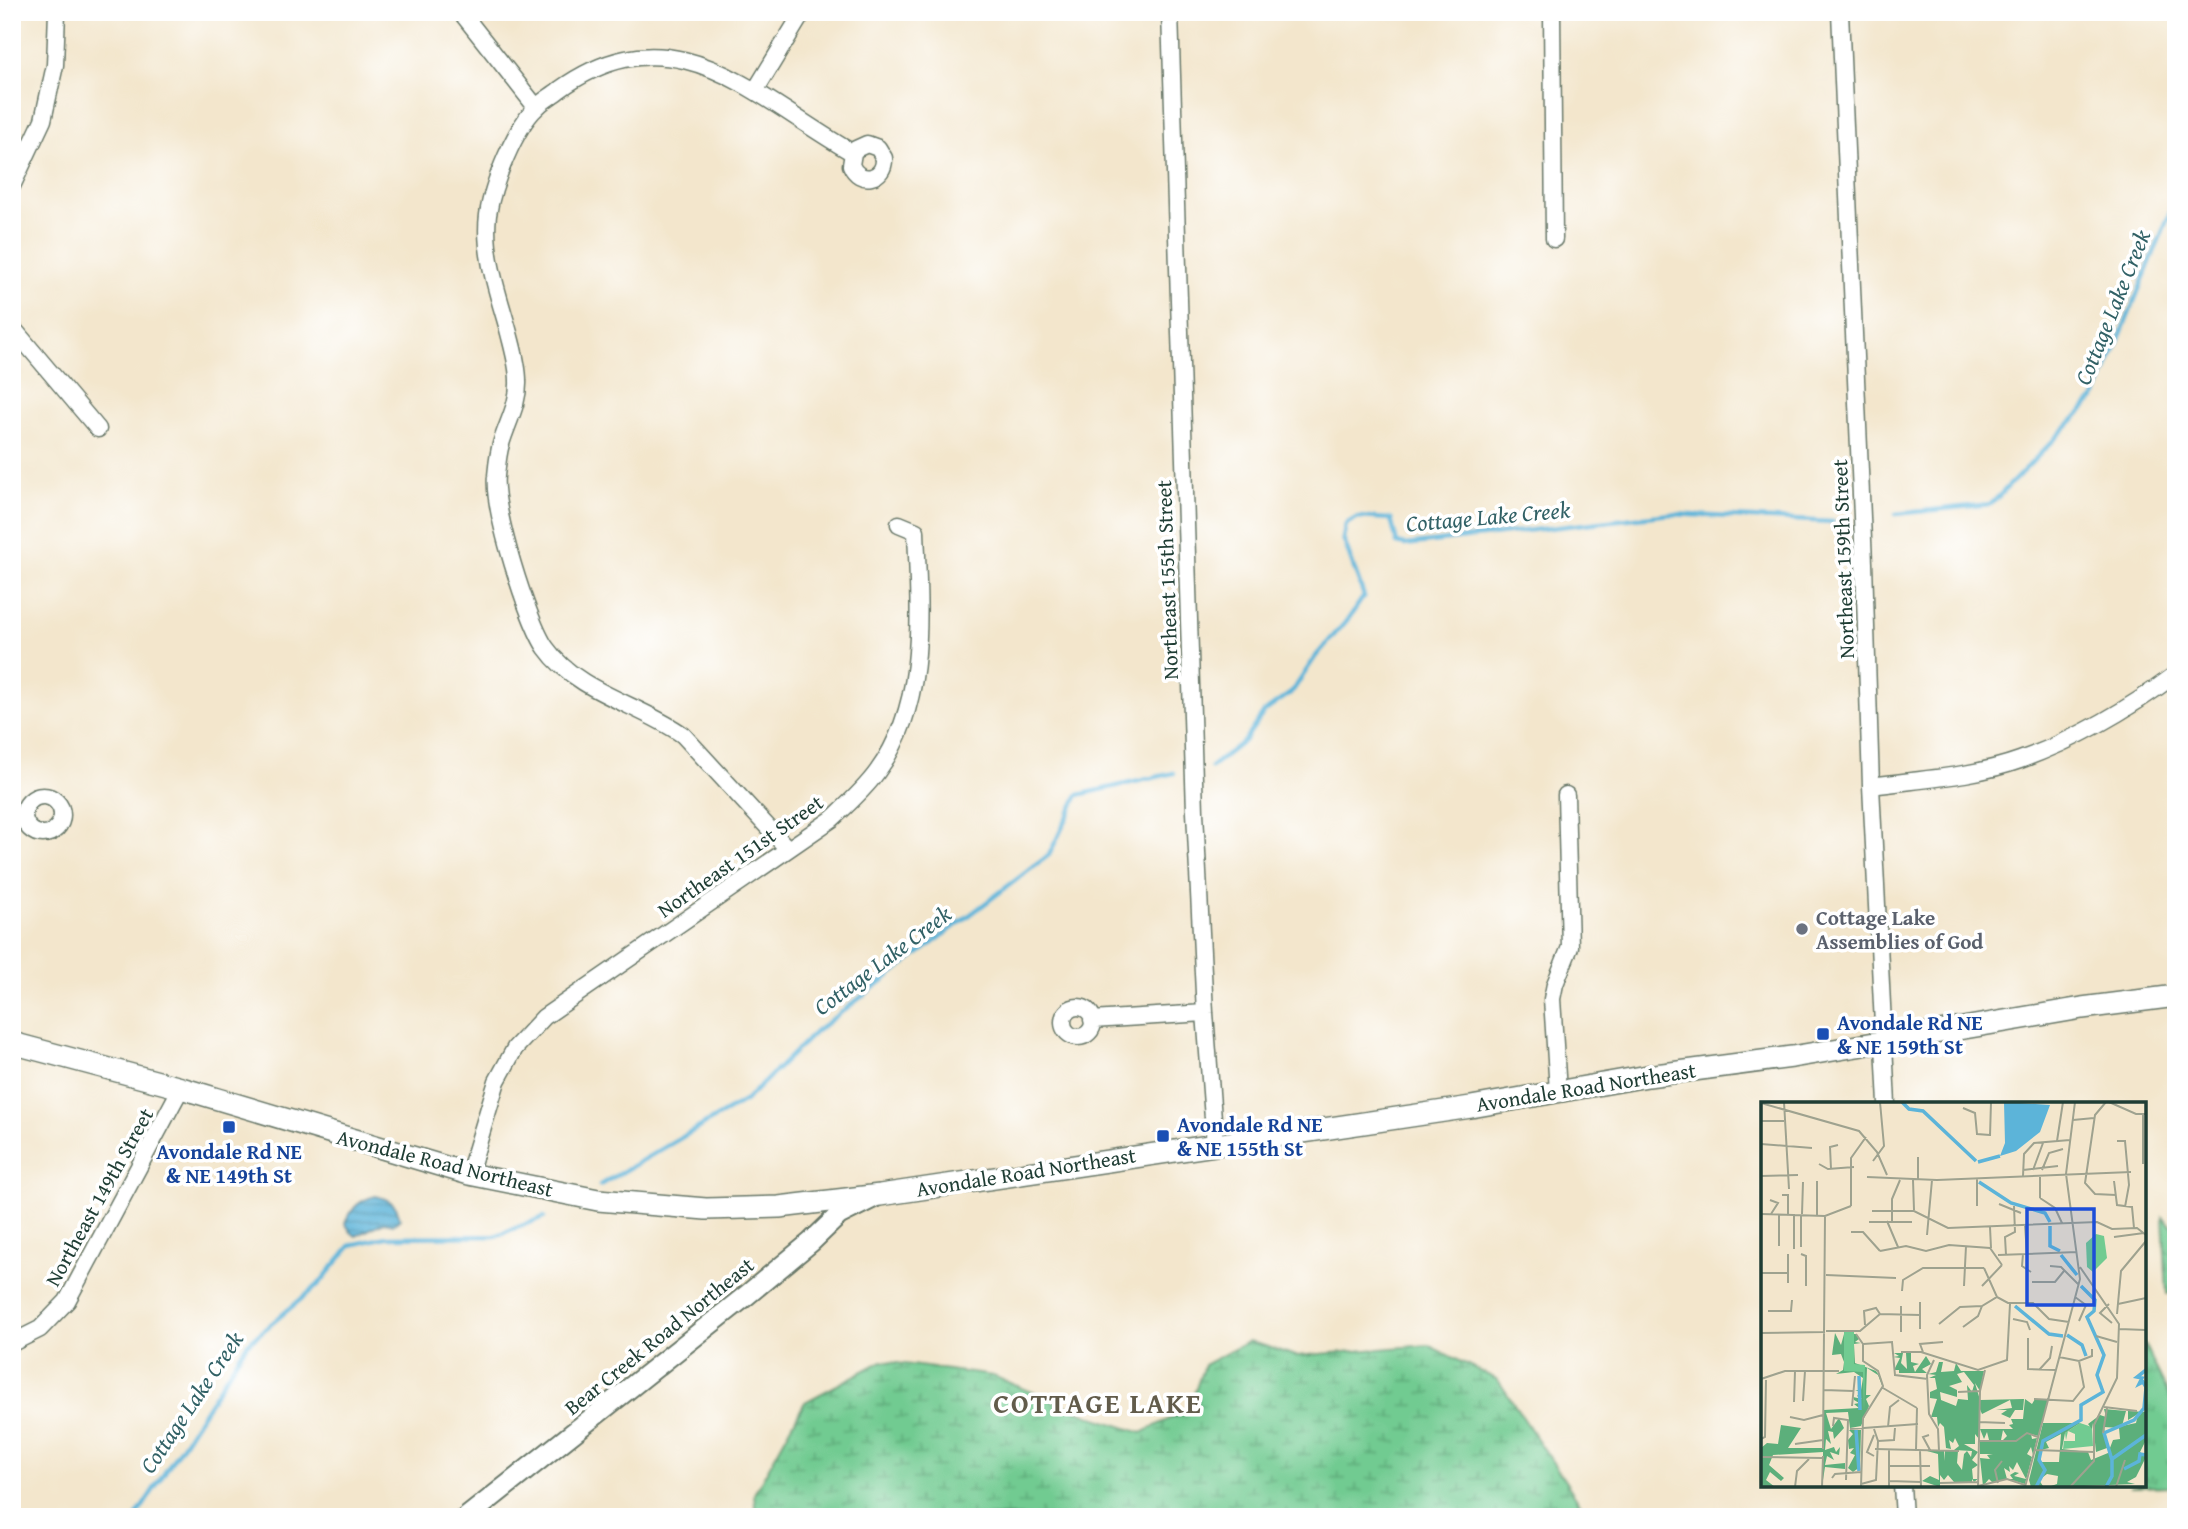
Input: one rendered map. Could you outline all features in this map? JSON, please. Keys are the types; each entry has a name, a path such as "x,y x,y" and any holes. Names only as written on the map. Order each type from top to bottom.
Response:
{"main road":[{"name":"Avondale Road Northeast","path":"12,1043 181,1088 469,1174 598,1200 706,1209 779,1207 880,1195 1471,1107 1648,1076 1883,1043 2082,1008 2176,996"}],"street":[{"path":"12,187 43,120 55,65 57,12"},
{"path":"461,12 536,107"},
{"path":"755,91 803,12"},
{"name":"Northeast 155th Street","path":"1170,12 1195,812 1214,1145"},
{"path":"1552,12 1554,239"},
{"name":"Northeast 159th Street","path":"1840,12 1864,550 1871,786 1887,1102"},
{"path":"787,848 683,735 662,720 590,686 564,667 547,649 534,629 513,563 495,480 500,446 514,408 519,382 494,278 488,216 497,181 512,145 536,107 579,75 621,59 652,55 677,57 700,64 755,91 818,134 853,153"},
{"path":"12,327 98,429"},
{"name":"Northeast 151st Street","path":"469,1174 497,1081 515,1048 544,1017 832,819 858,796 879,770 900,728 915,680 920,619 916,531 899,524"},
{"path":"1871,786 1977,771 2019,761 2087,730 2151,693 2176,674"},
{"path":"1558,1091 1552,999 1570,947 1566,795"},
{"path":"1092,1020 1205,1013"},
{"name":"Northeast 149th Street","path":"12,1343 40,1329 67,1301 181,1088"},
{"name":"Bear Creek Road Northeast","path":"467,1517 747,1295 839,1215 880,1195"},
{"path":"1902,1487 1904,1517"}],"green space":[{"path":"2163,1217 2176,1229 2176,1293 2167,1294"},
{"path":"1249,1341 1296,1356 1428,1345 1498,1380 1589,1517 756,1517 754,1494 805,1402 882,1361 993,1376 1093,1417 1142,1433 1189,1409 1204,1365"},
{"path":"2146,1348 2176,1410 2176,1486 2146,1487"}],"water":[{"path":"376,1196 393,1203 400,1219 394,1224 384,1222 356,1236 345,1223 357,1205"}],"waterway":[{"name":"Cottage Lake Creek","path":"1896,514 1991,504 2095,398 2176,198"},
{"name":"Cottage Lake Creek","path":"1211,767 1244,741 1264,712 1292,692 1316,656 1364,596 1343,538 1346,524 1358,517 1391,519 1397,543 1405,545 1670,514 1833,522"},
{"name":"Cottage Lake Creek","path":"600,1185 746,1100 815,1032 1049,855 1078,795 1174,773"},
{"name":"Cottage Lake Creek","path":"136,1517 247,1344 318,1285 351,1245 386,1237 495,1236 544,1217"}],"place":[{"name":"Cottage Lake Assemblies of God","path":"1802,929"},
{"name":"Avondale Rd NE & NE 159th St","path":"1823,1034"},
{"name":"Avondale Rd NE & NE 149th St","path":"229,1127"},
{"name":"Avondale Rd NE & NE 155th St","path":"1163,1136"}],"district":[{"name":"COTTAGE LAKE","path":"1098,1402"}]}
